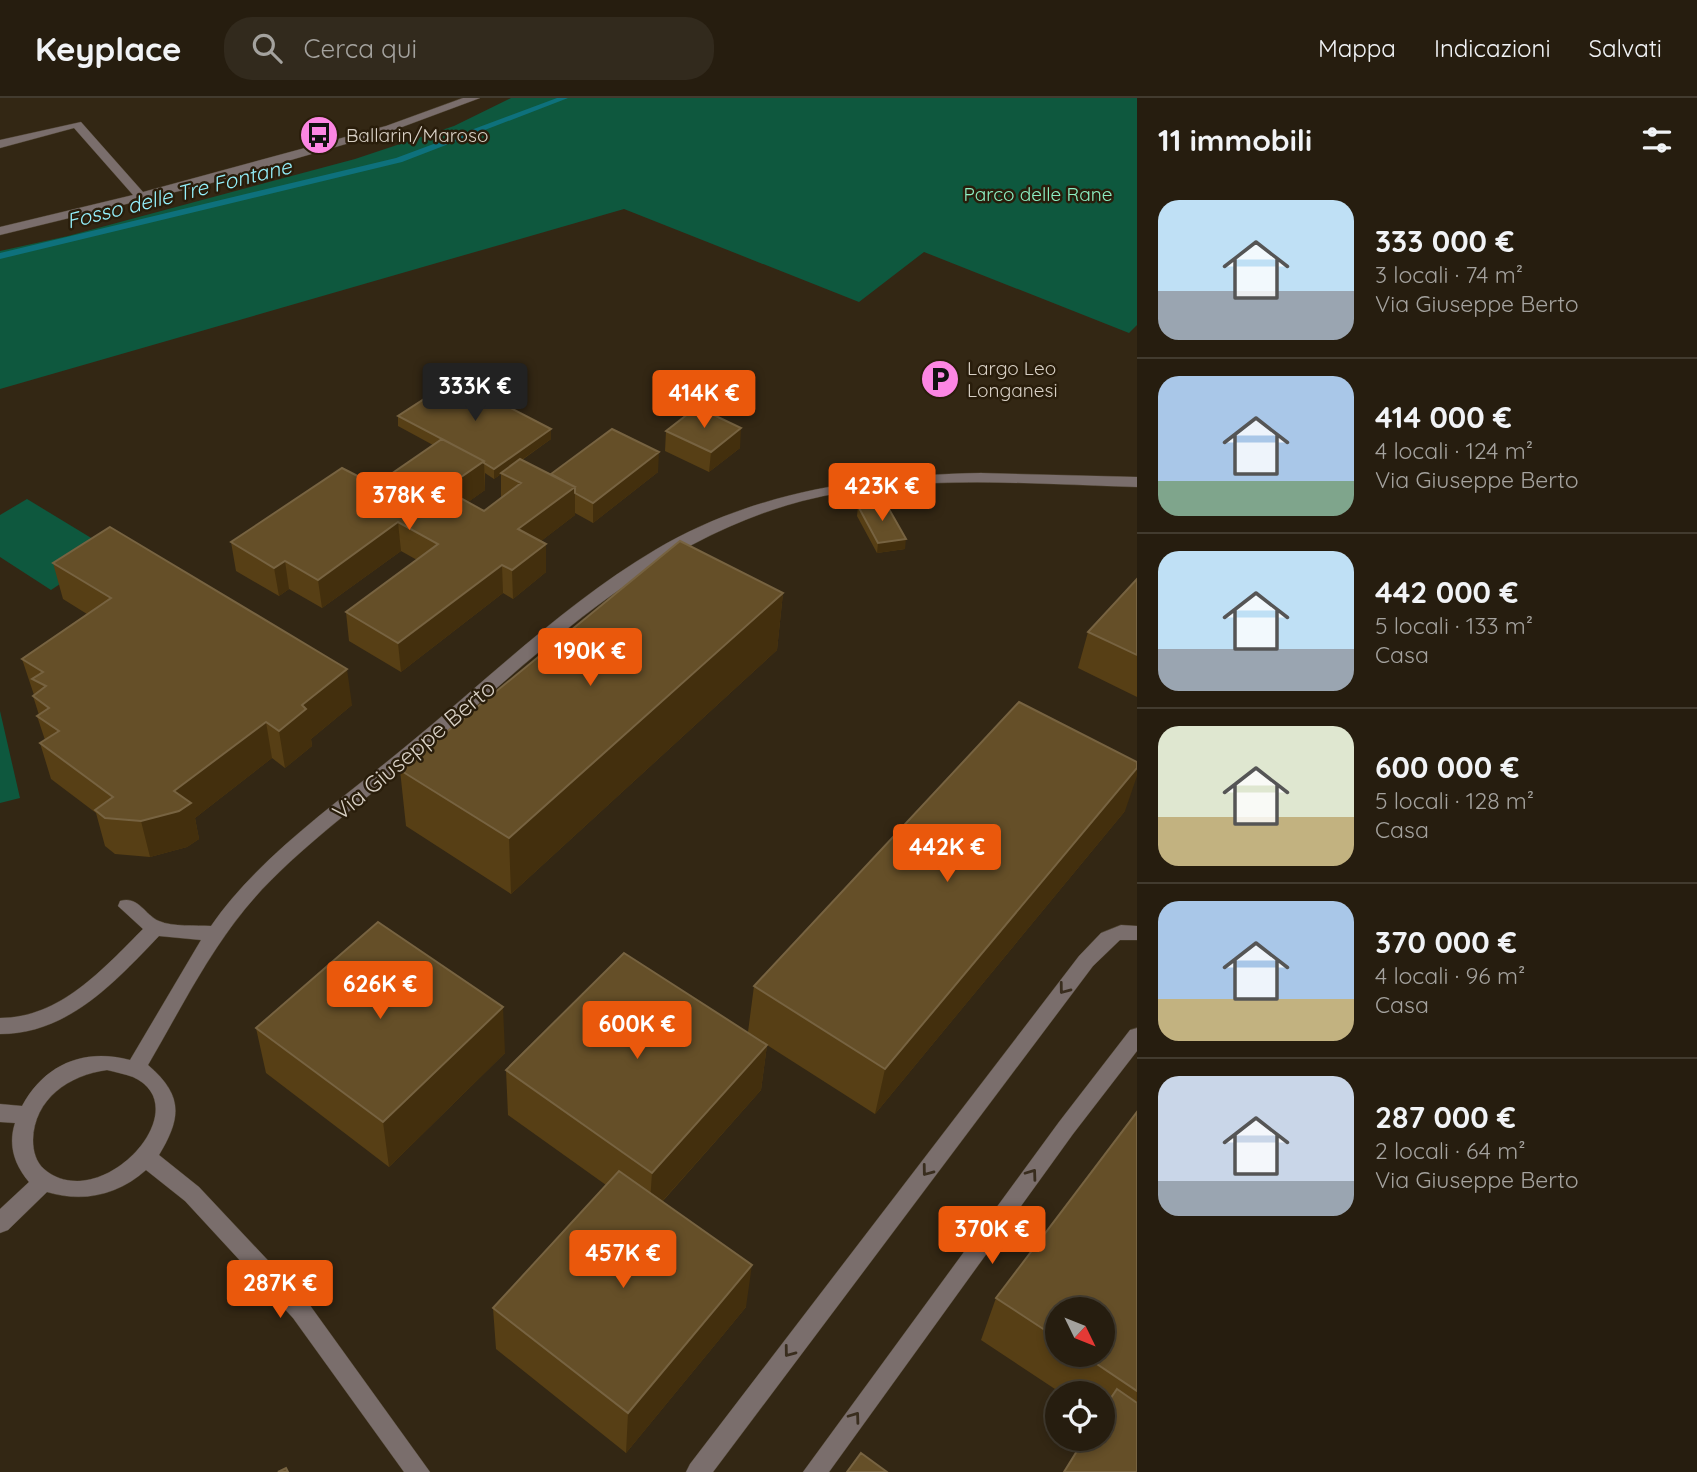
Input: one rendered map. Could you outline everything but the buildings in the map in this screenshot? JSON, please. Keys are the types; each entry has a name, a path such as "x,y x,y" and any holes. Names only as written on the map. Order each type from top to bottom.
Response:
{"street":[{"path":"0,231 142,198 373,133 474,98"},
{"path":"0,144 77,124 142,198"},
{"name":"Via Giuseppe Berto","path":"136,1067 214,934 248,892 581,610 642,565 693,537 779,505 852,487 968,478 1137,482"},
{"path":"127,906 155,928 214,934"},
{"path":"0,1026 27,1027 59,1013 115,969 155,928"},
{"path":"698,1472 1086,961 1108,937 1126,930 1137,933"},
{"path":"815,1472 1066,1128 1137,1036"},
{"path":"107,1062 136,1067 153,1080 162,1094 166,1108 166,1121 160,1138 147,1158 115,1182 93,1189 68,1189 44,1181 29,1166 24,1156 22,1131 27,1115 49,1085 78,1067 107,1062"},
{"path":"0,1114 27,1115"},
{"path":"147,1158 192,1194 301,1311 418,1472"},
{"path":"0,1223 44,1181"}],"green space":[{"name":"Parco delle Rane","path":"511,98 1137,98 1137,325 1129,333 924,252 859,302 624,209 0,389 0,251 68,236 355,159 454,126"},
{"path":"27,499 111,550 51,590 0,557 0,515"},
{"path":"0,711 20,798 0,803"}],"waterway":[{"name":"Fosso delle Tre Fontane","path":"0,256 399,160 564,98"}],"place":[{"name":"Ballarin/Maroso","path":"319,135"},
{"name":"Largo Leo Longanesi","path":"940,379"}]}
